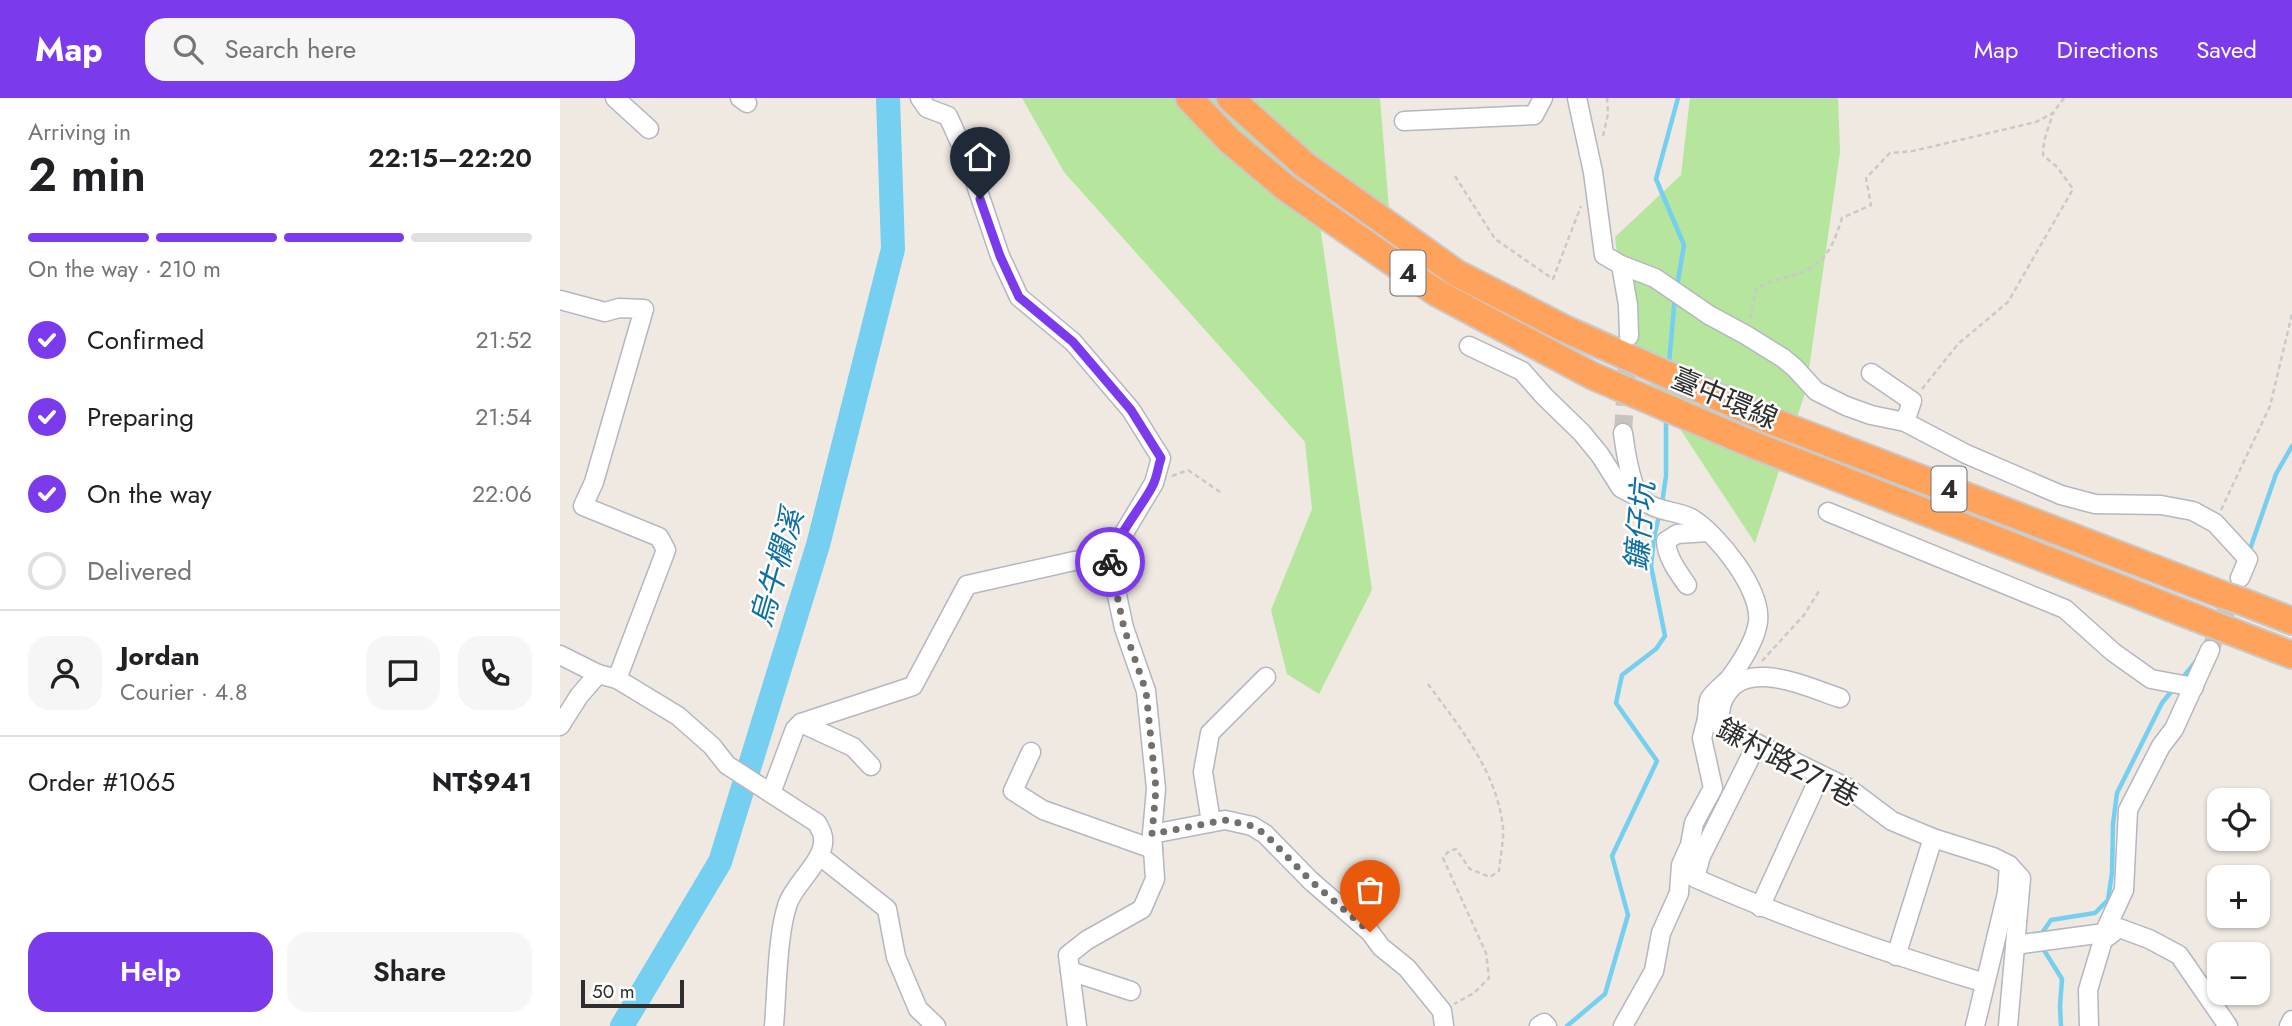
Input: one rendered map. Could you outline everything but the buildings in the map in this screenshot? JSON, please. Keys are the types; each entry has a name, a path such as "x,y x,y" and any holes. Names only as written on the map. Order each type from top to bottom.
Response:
{"highway":[{"name":"臺中環線","path":"1189,98 1229,140 1286,188 1437,293 1593,376 2217,635 2292,655"},
{"name":"臺中環線","path":"1230,98 1305,165 1456,273 1564,329 1769,420 2235,592 2292,621"}],"street":[{"path":"616,98 649,129"},
{"path":"919,98 927,107 948,116 967,158 1000,256 1019,297 1073,342 1131,410 1161,458 1154,483 1109,558 1124,628 1146,691 1156,789 1152,841 1155,879 1142,909 1087,940 1068,955 1077,1026"},
{"path":"1404,121 1534,116 1543,98"},
{"path":"1577,98 1593,172 1604,255 1621,265 1655,278 1709,315 1746,335 1795,368 1816,391 1871,415 1905,422 1965,454 2061,495 2095,504 2161,505 2193,511 2215,523 2248,559 2235,592"},
{"path":"1621,265 1628,304 1629,336"},
{"path":"560,300 605,312 619,308 643,309 594,482 583,506 659,537 666,550 617,679"},
{"name":"鎌村路271巷","path":"1469,346 1522,370 1582,433 1621,488 1662,510 1690,518 1708,533 1723,548 1756,598 1758,622 1748,648 1728,679 1709,699 1713,722 1848,788 1892,821 1933,838 1993,856 2009,865"},
{"path":"1871,373 1912,401 1905,422"},
{"path":"1623,433 1627,462 1640,498"},
{"path":"1828,512 2065,609 2113,652 2151,680 2194,687"},
{"path":"1687,586 1675,569 1666,541 1677,534 1708,533"},
{"path":"765,788 795,729 801,723 913,686 967,585 1074,561 1109,558"},
{"path":"2030,942 2104,933 2124,890 2128,810 2161,746 2174,729 2217,635"},
{"path":"560,655 598,674 617,679 678,716 712,746 727,765 817,822 824,838 820,856 800,881 783,920 774,1026"},
{"path":"560,726 579,696 598,674"},
{"path":"1212,822 1203,772 1210,733 1265,677"},
{"path":"1623,1026 1654,971 1661,933 1679,893 1681,865 1690,845 1693,823 1713,788 1702,738 1734,684 1749,677 1778,678 1840,698"},
{"path":"801,723 853,747 871,766"},
{"path":"1757,744 1701,856 1695,878 1760,907 1896,956 1985,983"},
{"path":"1031,752 1013,791 1042,810 1152,841 1225,820 1252,826 1265,834 1311,881 1407,968 1443,1018"},
{"path":"1760,907 1820,776"},
{"path":"1896,956 1933,838"},
{"path":"820,856 887,909 896,957 918,1009 936,1026"},
{"path":"2008,1026 2030,942 2021,878 2009,865"},
{"path":"1975,1026 2007,893 2009,865"},
{"path":"2030,942 2103,940 2119,929 2149,939 2179,955 2228,1026"},
{"path":"2090,1026 2088,990 2103,940"},
{"path":"1070,971 1131,991"},
{"path":"2289,1026 2292,1020"},
{"path":"1539,1026 1544,1023 1547,1026"}],"path":[{"path":"1912,401 1958,344 2008,302 2073,189 2057,167 2043,155 2044,141 2053,113 2064,98"},
{"path":"1746,335 1755,289 1808,271 1822,260 1835,238 1842,218 1871,205 1866,178 1890,153 1913,151 2036,122 2053,113"},
{"path":"1455,176 1494,239 1553,279"},
{"path":"2215,523 2270,406 2292,314"},
{"path":"1154,483 1188,470 1223,494"},
{"path":"1749,677 1804,614 1819,590"},
{"path":"1429,684 1478,753 1497,799 1503,830 1499,871 1490,877 1470,869 1456,849 1449,851 1443,858 1486,953 1489,978 1443,1018"}],"green space":[{"path":"1022,98 1380,98 1390,222 1319,218 1372,590 1319,694 1287,674 1271,610 1312,509 1305,442 1064,172"},
{"path":"1690,98 1838,98 1840,152 1806,390 1755,543 1628,350 1615,237 1681,175"}],"waterway":[{"name":"烏牛欄溪","path":"622,1026 720,862 818,545 893,249 888,98"},
{"name":"鐮仔坑","path":"1677,287 1684,245 1656,179 1678,98"},
{"name":"鐮仔坑","path":"1669,364 1675,296"},
{"name":"鐮仔坑","path":"1662,503 1666,476 1666,418"},
{"path":"2249,552 2276,474 2292,446"},
{"name":"鐮仔坑","path":"1567,1026 1605,994 1628,915 1612,856 1657,761 1616,703 1622,675 1656,649 1665,636 1651,566 1660,512"},
{"path":"2180,681 2197,660"},
{"path":"2040,936 2051,920 2095,913 2108,900 2117,793 2162,703 2175,687"},
{"path":"2042,947 2062,979 2061,1026"}],"tunnel":[{"path":"1623,433 1628,349"},
{"path":"2210,650 2236,588"}],"way so far":[{"path":"1110,562 1124,628 1146,691 1156,789 1152,834 1225,820 1252,826 1265,834 1343,911 1370,932"}],"route":[{"path":"980,199 1000,256 1019,297 1073,342 1131,410 1161,458 1154,483 1116,545 1109,558 1110,562"}]}
